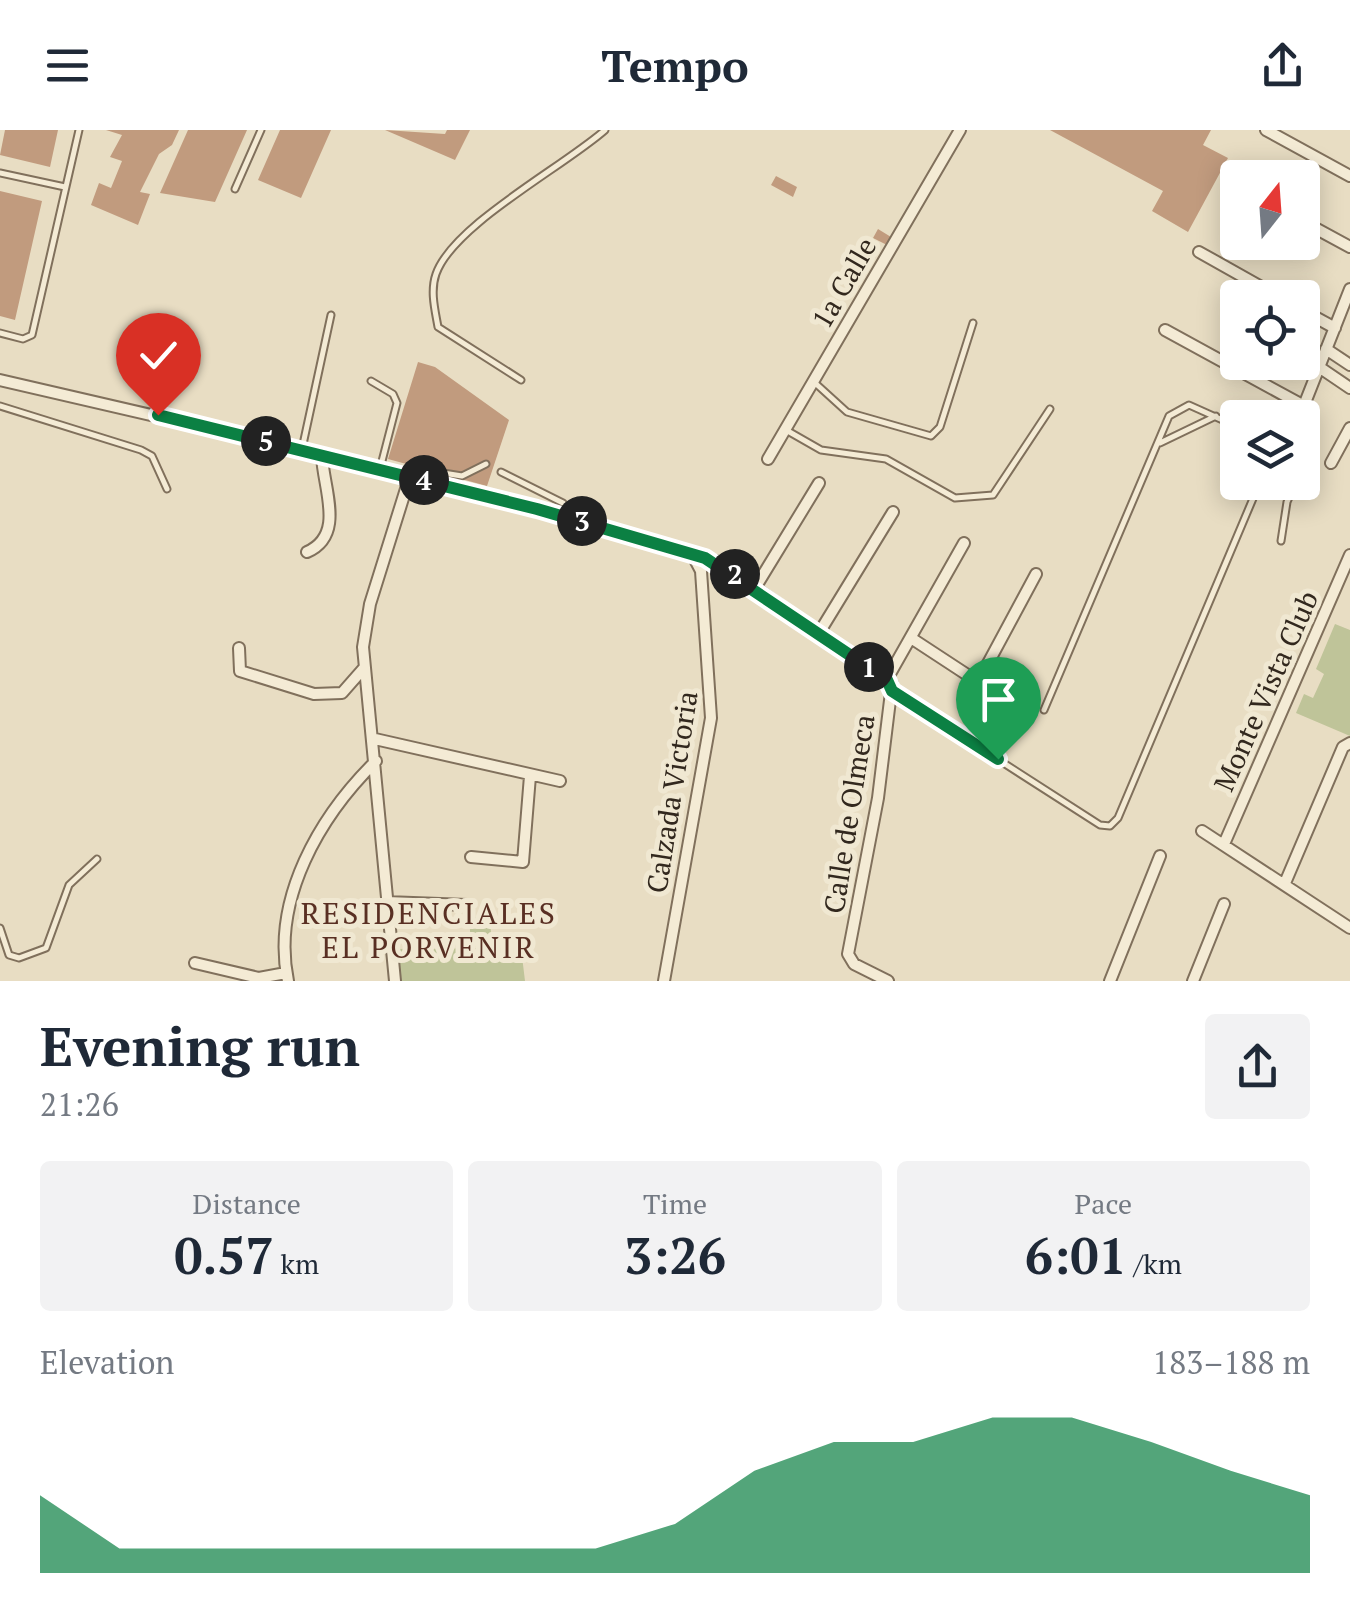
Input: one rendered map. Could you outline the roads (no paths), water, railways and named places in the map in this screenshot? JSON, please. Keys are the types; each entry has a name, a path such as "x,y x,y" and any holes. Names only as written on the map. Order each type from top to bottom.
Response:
{"street":[{"path":"1266,130 1350,176"},
{"name":"1a Calle","path":"768,460 957,133"},
{"path":"1320,231 1350,247"},
{"path":"1199,252 1249,280"},
{"path":"1320,365 1329,325 1350,289"},
{"path":"1320,320 1329,325"},
{"path":"1165,330 1281,400"},
{"path":"1326,350 1350,365"},
{"path":"1320,368 1350,388"},
{"name":"Calle de Olmeca","path":"0,380 380,468 690,552 718,562 822,628 889,685 878,798 848,954 854,964 888,981"},
{"path":"1330,463 1350,428"},
{"path":"307,552 320,545 330,525 322,456"},
{"path":"394,981 375,739 364,668 370,604 410,476"},
{"path":"754,588 820,483"},
{"path":"822,628 893,512"},
{"path":"889,685 894,666 964,544"},
{"name":"Calzada Victoria","path":"664,981 711,718 701,571 690,552"},
{"name":"Monte Vista Club","path":"1224,844 1350,555"},
{"path":"978,682 1036,574"},
{"path":"911,638 998,695"},
{"path":"239,648 240,670 314,694 342,693 364,668"},
{"path":"375,739 560,782"},
{"path":"1284,883 1343,747 1350,743"},
{"path":"195,963 259,978 287,977 289,905 321,823 376,760"},
{"path":"471,858 524,862 530,776"},
{"path":"1202,830 1348,923"},
{"path":"1110,981 1160,856"},
{"path":"386,902 467,904"},
{"path":"1193,981 1224,904"}],"lane":[{"path":"0,334 23,339 32,335 80,130"},
{"path":"236,188 262,130"},
{"path":"521,380 438,327 434,304 436,274 466,233 606,130"},
{"path":"0,173 66,187"},
{"path":"302,450 331,315"},
{"path":"814,382 847,412 931,436 940,427 973,322"},
{"path":"371,381 393,394 397,403 380,468"},
{"path":"0,406 140,450 152,456 168,489"},
{"path":"1044,710 1169,416 1180,407 1194,406 1220,418"},
{"path":"785,429 821,450 886,459 956,498 972,500 993,496 1050,409"},
{"path":"1157,444 1216,416"},
{"path":"432,482 436,472 462,476 486,464"},
{"path":"500,472 563,503"},
{"path":"537,509 543,492"},
{"path":"889,685 1086,816 1110,826 1126,800 1252,500"},
{"path":"1281,541 1287,500"},
{"path":"0,928 9,955 19,958 46,948 69,886 97,859"}],"district":[{"name":"RESIDENCIALES EL PORVENIR","path":"429,931"}]}
